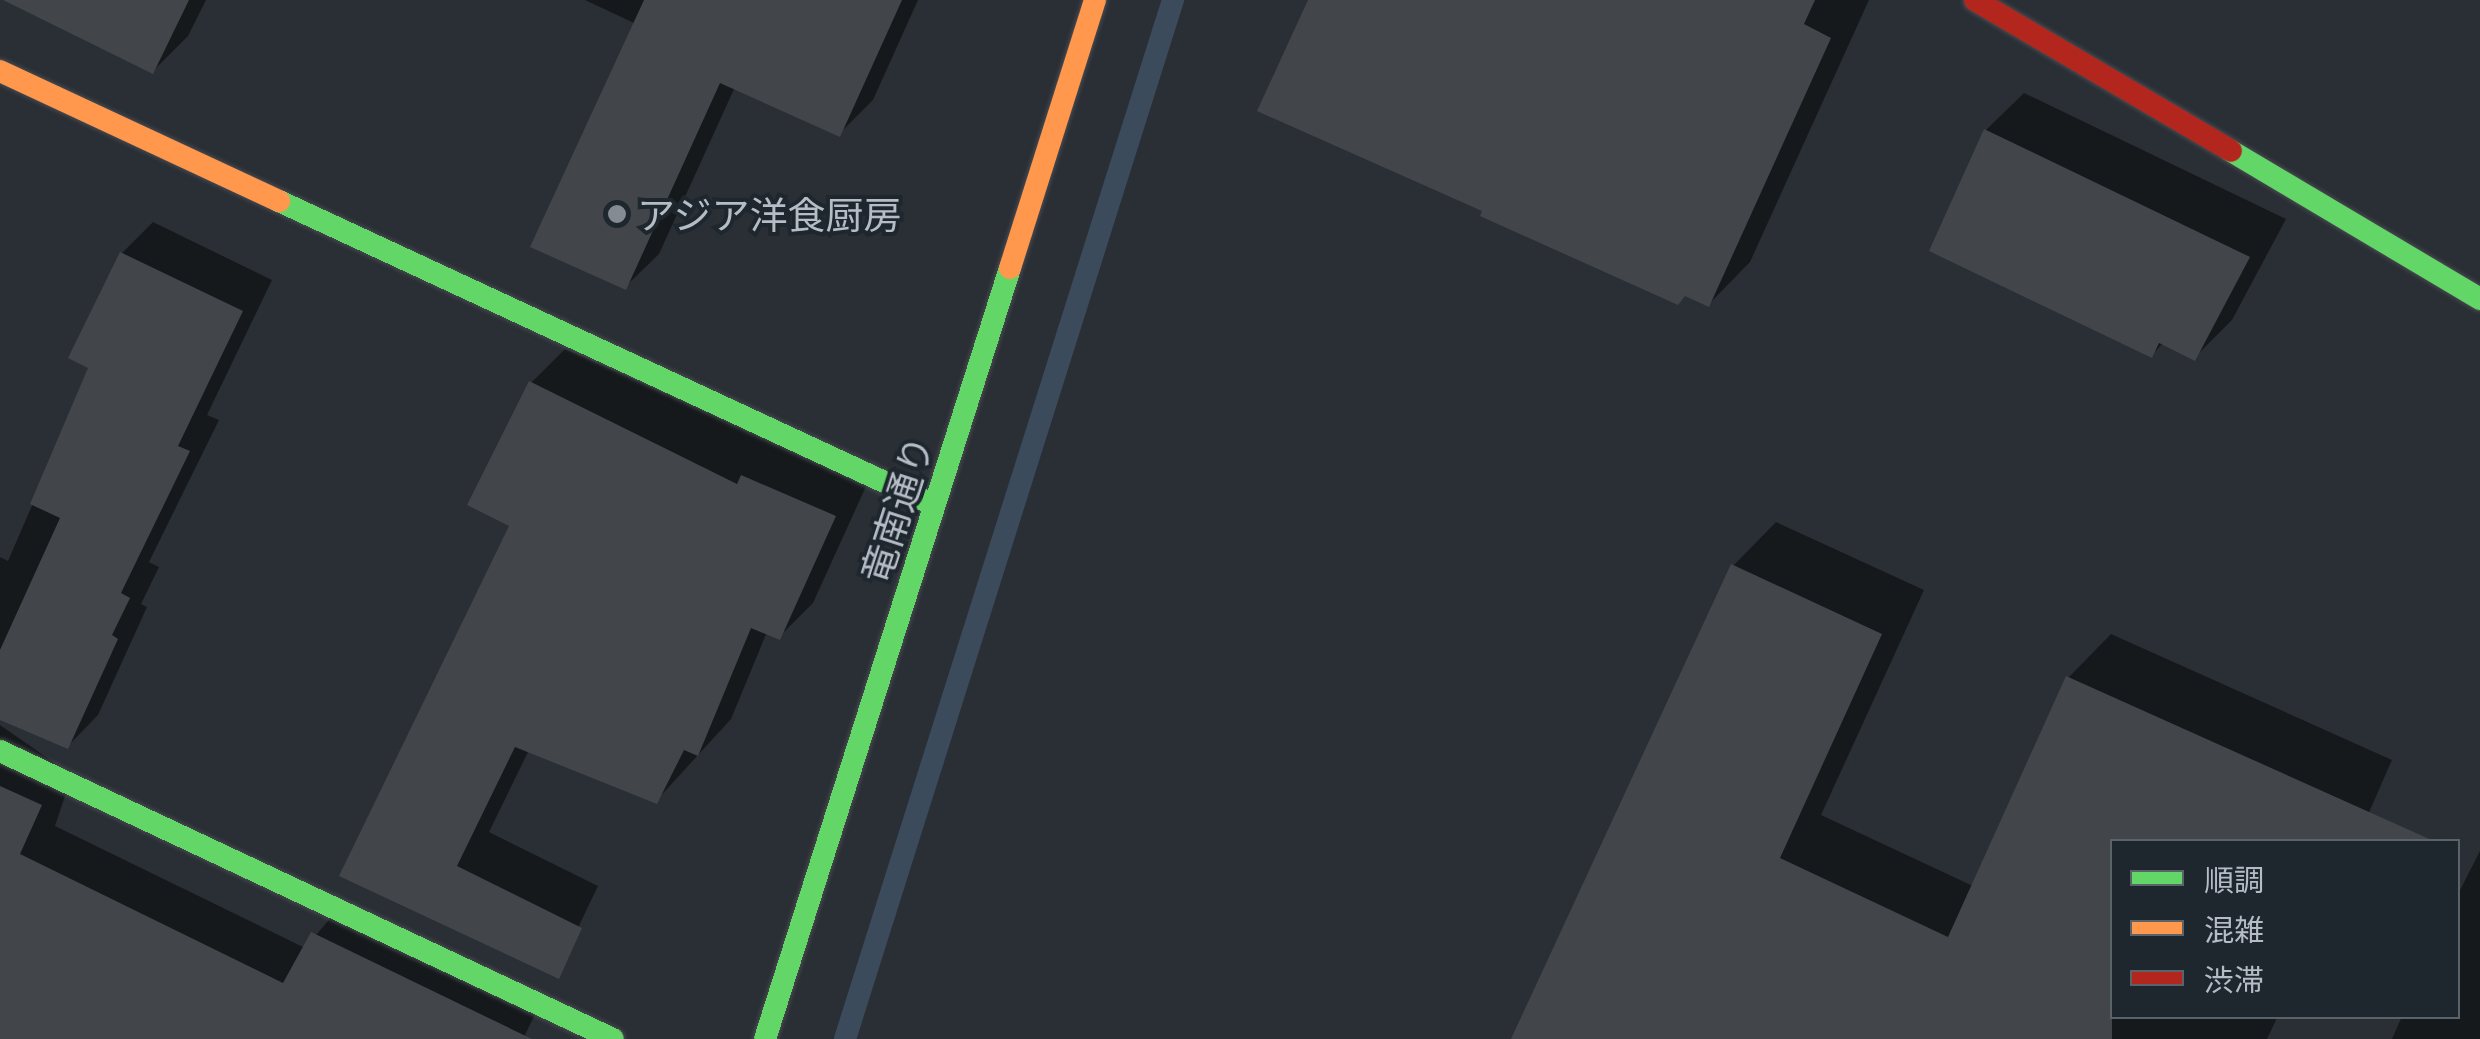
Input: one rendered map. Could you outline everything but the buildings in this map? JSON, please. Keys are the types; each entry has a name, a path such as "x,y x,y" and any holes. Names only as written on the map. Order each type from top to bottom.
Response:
{"street":[{"name":"竜南通り","path":"765,1039 1095,0"},
{"path":"1975,0 2480,299"},
{"path":"0,71 934,505"},
{"path":"0,751 613,1039"}],"waterway":[{"path":"845,1039 1173,0"}],"traffic: fast":[{"path":"2231,151 2480,299"},
{"path":"279,201 934,505"},
{"path":"765,1039 1010,268"},
{"path":"0,751 613,1039"}],"traffic: slow":[{"path":"1010,268 1095,0"},
{"path":"0,71 279,201"}],"traffic: jam":[{"path":"1975,0 2231,151"}],"place":[{"name":"アジア洋食厨房","path":"617,214"}]}
